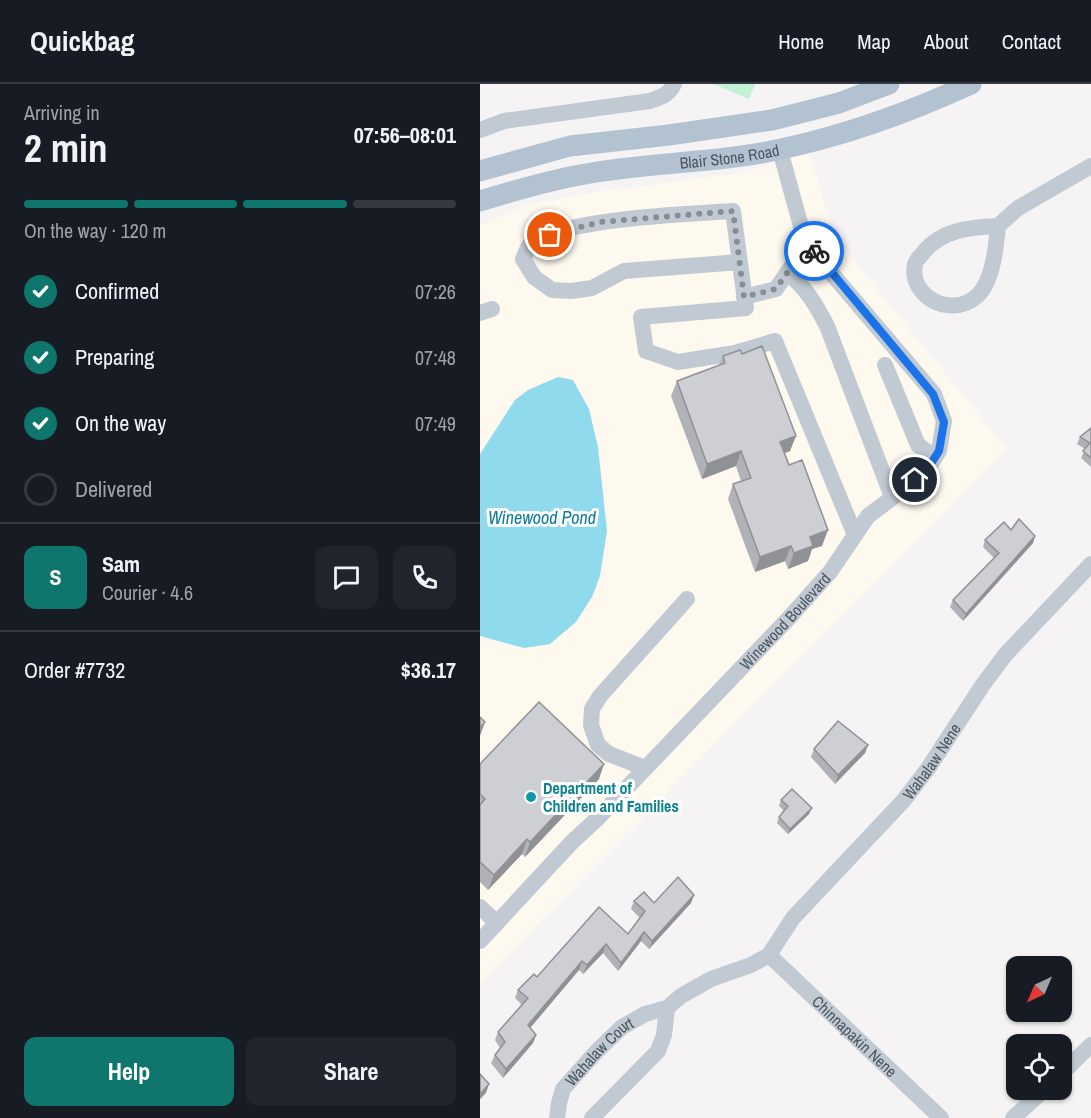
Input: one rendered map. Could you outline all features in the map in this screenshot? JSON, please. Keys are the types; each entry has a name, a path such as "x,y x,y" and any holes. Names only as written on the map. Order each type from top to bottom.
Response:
{"main road":[{"name":"Blair Stone Road","path":"480,171 570,146 772,120 839,103 889,84"},
{"name":"Blair Stone Road","path":"480,201 519,189 591,173 780,150 868,125 928,104 971,84"},
{"path":"772,120 780,150"}],"street":[{"path":"480,130 504,121 650,101 664,96 671,91 674,84"},
{"name":"Winewood Boulevard","path":"480,941 802,603 830,572 868,516 915,480 930,465 939,451 944,422 933,394 827,268 808,242 802,230 780,150"},
{"path":"998,226 954,231 928,246 915,262 914,274 920,289 930,299 944,306 958,306 972,301 983,289 990,271 998,226 1018,208 1091,166"},
{"path":"740,261 624,271 592,288 571,291 552,290 534,277 523,259 529,247 550,235 600,222 733,211 740,261 744,297 746,308 641,316 646,351 678,362 735,353 776,341 855,535"},
{"path":"744,297 776,289 808,242"},
{"path":"787,273 797,280 813,299 827,326 892,496"},
{"path":"885,365 918,445 935,457"},
{"name":"Wahalaw Nene","path":"769,955 793,918 904,800 1005,655 1091,564"},
{"path":"645,768 609,754 598,745 591,724 592,709 600,696 687,599"},
{"path":"480,907 497,923"},
{"name":"Wahalaw Court","path":"557,1118 563,1089 622,1027 645,1014 667,1008 681,996 711,979 769,955"},
{"name":"Chinnapakin Nene","path":"769,955 941,1118"},
{"name":"Wahalaw Court","path":"592,1118 658,1051 664,1035 667,1008"},
{"path":"1072,1063 1091,1045"},
{"path":"1013,1118 1033,1100"}],"shaded area":[{"path":"809,152 835,238 1007,449 480,982 480,225 530,204 595,192 740,173"}],"green space":[{"path":"714,84 755,84 749,99"}],"water":[{"name":"Winewood Pond","path":"558,377 573,380 589,409 598,447 607,531 600,576 592,597 576,622 550,644 524,648 480,636 480,454 515,400 528,390"}],"building":[{"path":"762,346 796,436 780,442 789,465 802,460 828,530 810,537 813,546 794,553 791,546 760,557 733,484 751,478 741,451 707,464 677,381 725,363 723,356 740,350 742,354"},
{"path":"1091,428 1091,458 1083,451 1090,443 1080,437"},
{"path":"1019,519 1035,536 966,614 953,600 999,553 985,540 1004,522 1011,530"},
{"name":"Department of Children and Families","path":"539,702 604,764 530,842 527,839 494,875 480,862 480,805 485,799 480,794 480,764"},
{"path":"480,717 485,722 480,727"},
{"path":"838,721 868,745 838,775 814,749"},
{"path":"792,789 812,808 790,829 779,817 788,806 781,800"},
{"path":"678,877 694,895 652,941 644,932 621,963 606,944 587,965 582,961 528,1025 536,1035 506,1069 495,1055 505,1042 498,1032 528,998 518,990 534,974 537,977 599,907 628,934 645,911 634,901 644,892 654,903"},
{"path":"480,1074 489,1084 480,1094"}],"way so far":[{"path":"550,235 600,222 733,211 744,297 776,289 808,242 814,251"}],"place":[{"name":"Department of Children and Families","path":"531,797"}],"route":[{"path":"814,251 933,394 944,422 939,451 930,465 915,480"}]}
